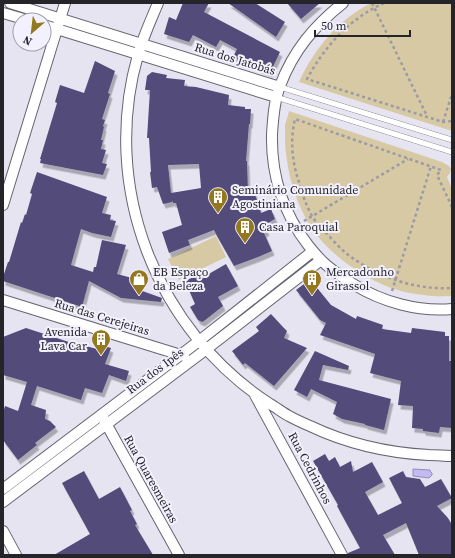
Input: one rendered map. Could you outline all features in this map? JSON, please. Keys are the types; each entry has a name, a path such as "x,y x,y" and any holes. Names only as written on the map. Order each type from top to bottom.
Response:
{"street":[{"name":"Rua dos Jatobás","path":"10,3 280,86"},
{"path":"3,205 65,3"},
{"path":"158,3 138,55 133,76 127,123 128,170 136,216 150,261 160,282 184,322 199,341 226,370 254,394 289,416 327,434 367,447 408,454 451,457"},
{"path":"343,3 322,20 304,40 290,63 276,98 272,123 272,150 276,177 284,202 296,227 313,251 321,260 342,277 365,291 389,301 416,307 444,309 452,308"},
{"name":"Rua dos Jatobás","path":"52,27 276,98"},
{"name":"Rua dos Ipês","path":"3,502 180,355 313,251"},
{"name":"Rua dos Ipês","path":"3,489 193,359 321,260"},
{"name":"Rua das Cerejeiras","path":"3,300 193,359"},
{"name":"Rua Cedrinhos","path":"254,394 342,555"},
{"name":"Rua Quaresmeiras","path":"104,419 178,555"},
{"path":"3,531 16,555"}],"lane":[{"name":"Rua dos Jatobás","path":"280,86 452,140"},
{"name":"Rua dos Jatobás","path":"276,98 452,152"}],"path":[{"path":"372,3 427,116"},
{"path":"384,3 355,20 335,38 321,56 307,79 443,122 452,121"},
{"path":"443,122 452,94"},
{"path":"452,207 437,174 441,170 295,119 292,130 294,166 305,202 312,216 321,228 346,253 360,263 395,280 417,286 452,288"},
{"path":"296,227 408,158"},
{"path":"389,301 431,166"}],"shaded area":[{"path":"371,3 452,3 452,131 299,82 312,58 338,26 348,17"},
{"path":"289,111 442,162 449,166 451,169 447,177 452,189 452,296 420,295 401,291 378,282 354,269 343,261 316,234 297,199 290,177 285,148 285,125"},
{"path":"216,236 226,257 179,280 168,259"},
{"path":"413,469 430,470 432,475 429,478 413,476"}],"building":[{"path":"183,3 209,3 204,12 280,52 270,73 233,57 237,49 220,40 216,47 193,35 189,42 164,34 169,17 176,20"},
{"path":"228,3 255,3 285,22 276,37"},
{"path":"287,3 320,3 301,19"},
{"path":"95,61 115,71 102,119 105,120 101,140 103,140 101,149 106,150 102,163 107,164 103,175 40,163 57,103 55,102 60,85 84,93"},
{"path":"152,72 167,75 166,78 185,80 184,86 196,87 229,95 228,105 251,109 246,161 248,193 254,191 261,213 271,209 275,219 264,225 267,231 264,233 272,251 234,266 214,230 188,240 190,245 169,253 162,232 182,225 176,203 173,203 172,200 172,202 163,204 157,187 152,188 149,138 147,138 150,90 145,90 147,76","holes":["199,164 201,188 171,193 168,165"]},
{"path":"37,172 107,197 102,213 111,215 110,220 116,221 111,237 81,229 71,265 93,272 94,267 96,267 102,240 126,245 117,274 136,279 134,288 162,298 161,302 121,298 89,281 82,307 3,281 21,222 22,223 25,214 26,215 32,194 30,193"},
{"path":"226,264 238,286 218,297 223,306 202,322 198,320 190,307 195,304 185,281 198,275 200,279"},
{"path":"308,281 314,284 331,305 356,319 357,316 383,325 382,329 411,333 412,328 445,332 445,336 449,336 449,361 452,361 452,428 440,427 439,433 412,428 413,406 398,405 401,381 370,373 375,354 320,335 326,323 320,320 296,290"},
{"path":"271,314 287,331 284,338 307,348 274,386 245,363 243,365 232,351 259,331 256,327"},
{"path":"26,328 78,345 97,349 98,344 111,348 105,364 129,371 126,381 109,375 102,393 85,388 81,400 37,386 31,405 46,410 45,419 50,421 56,427 35,443 37,445 18,460 3,440 3,413 5,406 18,411 27,382 3,375 3,337"},
{"path":"315,351 349,366 348,370 323,365 319,380 391,399 384,430 342,419 333,414 337,402 311,389 307,397 294,390"},
{"path":"325,454 329,461 335,457 340,467 351,461 353,472 372,462 383,482 365,492 378,515 402,503 389,478 403,471 406,477 420,479 425,487 441,479 452,498 437,506 452,525 452,555 419,555 406,523 383,535 395,555 348,555 348,553 360,548 313,461"},
{"path":"84,471 99,499 120,487 132,510 130,511 137,524 135,525 153,555 54,555 90,534 62,483"}],"place":[{"name":"Seminário Comunidade Agostiniana","path":"218,214"},
{"name":"Casa Paroquial","path":"245,244"},
{"name":"EB Espaço da Beleza","path":"139,296"},
{"name":"Mercadonho Girassol","path":"312,296"},
{"name":"Avenida Lava Car","path":"101,356"}]}
